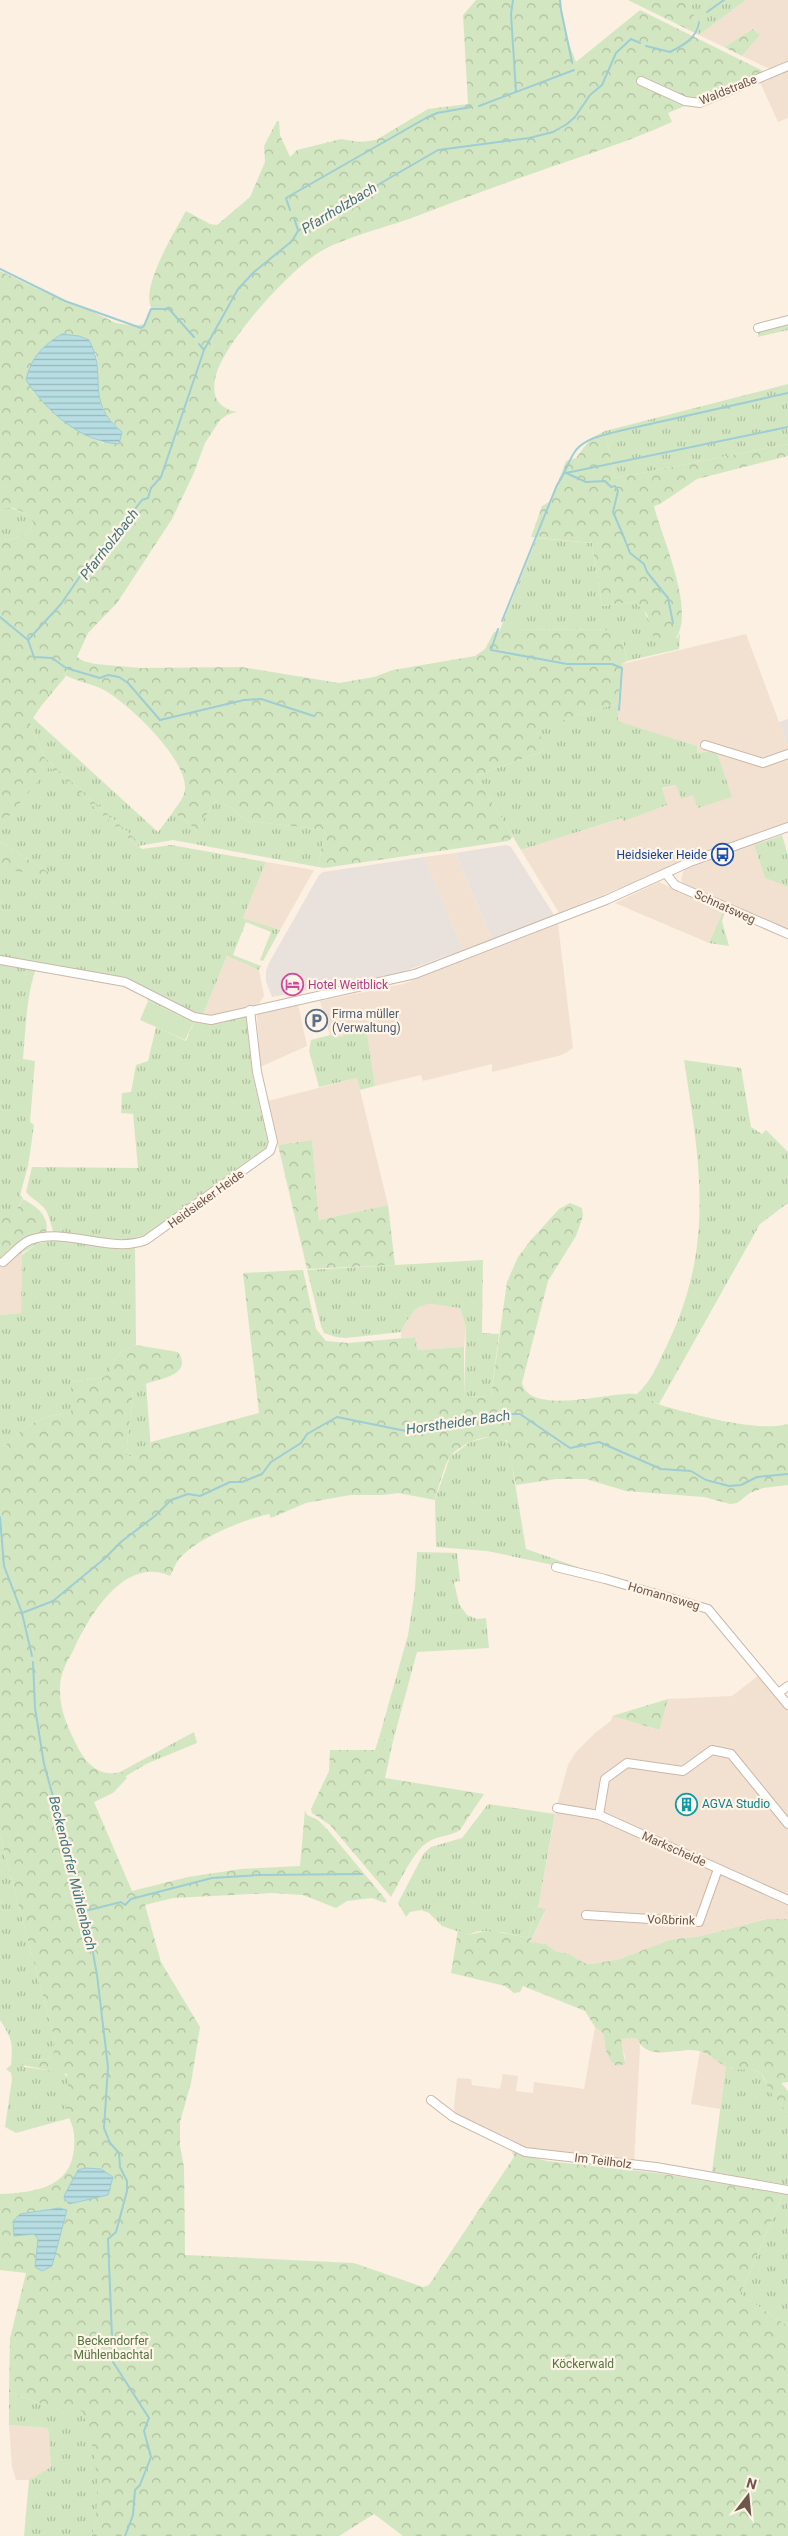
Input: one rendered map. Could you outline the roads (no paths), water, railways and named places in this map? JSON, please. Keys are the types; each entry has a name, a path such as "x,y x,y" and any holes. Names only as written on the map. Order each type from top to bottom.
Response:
{"street":[{"name":"Waldstraße","path":"641,81 685,101 700,103 788,66"},
{"path":"758,328 788,320"},
{"path":"705,746 763,763 788,754"},
{"path":"0,960 125,982 203,1019 211,1020 415,974 667,875 690,862 788,827"},
{"name":"Schnatsweg","path":"667,875 675,885 788,934"},
{"name":"Heidsieker Heide","path":"3,1262 25,1243 39,1238 60,1237 132,1244 146,1240 266,1155 272,1148 273,1142 257,1072 250,1010"},
{"name":"Homannsweg","path":"556,1568 605,1578 708,1609 788,1705"},
{"path":"778,1693 788,1686"},
{"path":"599,1815 605,1779 627,1763 683,1771 708,1752 716,1750 735,1758 788,1824"},
{"name":"Markscheide","path":"557,1808 599,1815 788,1900"},
{"name":"Voßbrink","path":"586,1915 699,1922 718,1869"},
{"name":"Im Teilholz","path":"431,2100 453,2117 525,2152 656,2167 788,2190"}],"water":[{"path":"62,334 79,336 89,340 95,353 98,388 103,409 110,420 122,432 119,444 91,438 66,423 44,403 26,380 31,365 38,353"},
{"path":"85,2168 101,2169 113,2177 108,2195 69,2204 64,2198 65,2194 78,2170"},
{"path":"59,2208 67,2210 52,2266 42,2271 35,2267 38,2239 34,2234 14,2236 13,2221 20,2214"}],"waterway":[{"path":"513,0 511,14 516,92"},
{"path":"560,0 572,62"},
{"name":"Pfarrholzbach","path":"707,12 724,0"},
{"name":"Pfarrholzbach","path":"646,46 670,52 693,37 699,22"},
{"name":"Pfarrholzbach","path":"28,640 61,604 83,572 90,567 142,500 148,498 151,488 161,477 204,350 238,289 254,272 292,241 298,231 438,150 529,138 553,132 567,124 575,117 590,95 602,85 616,53 631,39 640,43"},
{"path":"479,106 574,70"},
{"path":"290,210 286,198 426,118 437,113 471,107"},
{"path":"294,218 298,230"},
{"path":"0,269 65,301 141,328 144,326 151,309 169,309 194,337"},
{"name":"Pfarrholzbach","path":"199,344 204,350"},
{"path":"502,621 557,485 573,454 580,446 596,438 619,431 788,393"},
{"path":"566,473 788,427"},
{"path":"566,473 586,482 605,481 611,487 615,486 618,491 613,512 630,553 644,564 647,572 668,598 673,623"},
{"path":"0,617 28,640 34,657 52,658 66,668 100,678 108,675 119,677 128,683 160,720 244,700 261,699 314,716"},
{"path":"498,629 491,650 567,664 612,664 622,668 619,710"},
{"name":"Horstheider Bach","path":"22,1613 53,1601 104,1559 122,1541 155,1516 171,1500 188,1494 200,1496 230,1482 242,1482 262,1474 271,1462 301,1443 307,1434 337,1417 406,1431 496,1414 520,1414 570,1448 599,1442 661,1469 691,1471 706,1480 729,1486 741,1485 757,1477 788,1474"},
{"name":"Beckendorfer Mühlenbach","path":"0,1517 4,1566 22,1613 32,1656"},
{"name":"Beckendorfer Mühlenbach","path":"33,1662 35,1708 44,1764 87,1920 97,1975 108,2067 104,2128 110,2143 119,2153 120,2167 127,2181 127,2191 116,2232 108,2239 113,2362 149,2418 144,2431 151,2457 140,2485 135,2490 133,2515 125,2536"},
{"path":"85,1911 121,1902 125,1905 131,1899 212,1878 258,1875 362,1874"}],"place":[{"name":"Heidsieker Heide","path":"723,855"},
{"name":"Hotel Weitblick","path":"292,985"},
{"name":"Firma müller (Verwaltung)","path":"316,1021"},
{"name":"AGVA Studio","path":"686,1804"}],"park label":[{"name":"Beckendorfer Mühlenbachtal","path":"113,2348"},
{"name":"Köckerwald","path":"583,2364"}]}
